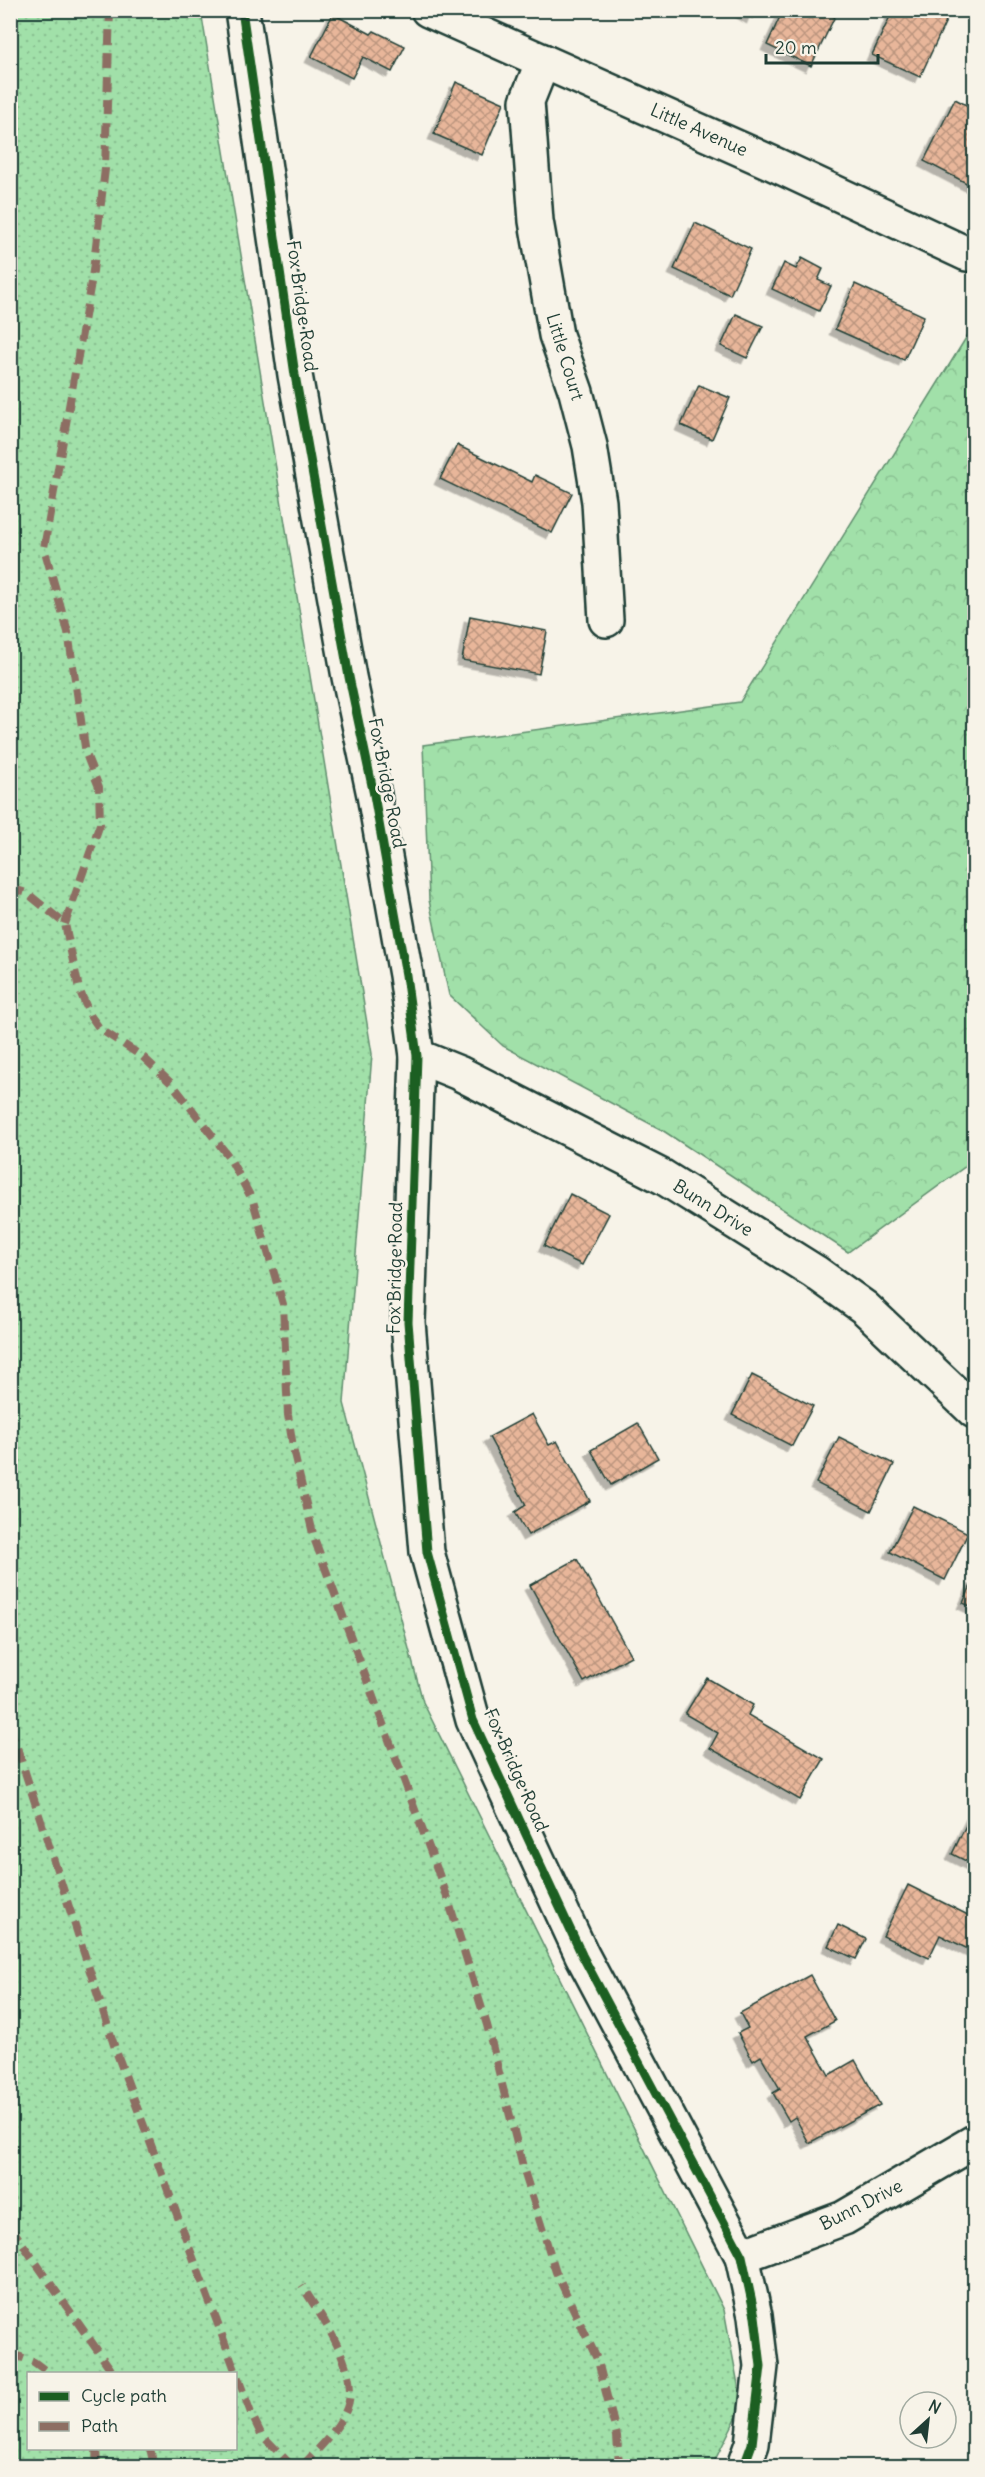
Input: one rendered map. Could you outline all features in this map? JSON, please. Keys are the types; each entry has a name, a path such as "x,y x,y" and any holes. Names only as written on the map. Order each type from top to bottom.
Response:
{"street":[{"name":"Fox Bridge Road","path":"242,10 295,375 349,677 378,817 406,975 417,1056 408,1322 427,1552 473,1720 582,1955 742,2256 755,2316 761,2366 752,2444 744,2466"},
{"name":"Little Avenue","path":"428,10 967,254"},
{"name":"Little Court","path":"543,61 527,101 536,221 556,335 576,392 598,491 606,620"},
{"name":"Bunn Drive","path":"417,1056 459,1073 663,1177 816,1272 865,1308 971,1403"},
{"name":"Bunn Drive","path":"742,2256 844,2218 975,2142"}],"green space":[{"path":"11,11 201,11 372,1054 344,1403 423,1702 724,2310 742,2406 712,2466 11,2466"},
{"path":"974,325 974,1160 848,1252 662,1130 503,1046 449,995 429,900 423,745 740,702"}],"building":[{"path":"738,10 755,10 752,18"},
{"path":"783,10 838,10 811,66 767,45"},
{"path":"893,10 951,10 920,77 872,55"},
{"path":"333,14 371,34 374,31 405,46 392,72 363,57 352,78 311,57"},
{"path":"456,82 504,103 482,155 434,134"},
{"path":"955,99 974,109 974,187 924,161"},
{"path":"695,223 751,249 730,295 674,269"},
{"path":"802,258 823,269 818,280 831,286 819,311 772,289 784,263 796,269"},
{"path":"855,284 924,316 904,360 835,329"},
{"path":"736,314 763,326 747,358 721,346"},
{"path":"699,385 730,398 712,439 681,425"},
{"path":"457,445 532,482 535,475 572,493 552,533 440,479"},
{"path":"470,616 547,631 539,674 462,660"},
{"path":"570,1194 609,1214 582,1265 544,1246"},
{"path":"752,1375 813,1406 792,1446 732,1415"},
{"path":"532,1414 549,1445 557,1441 590,1501 528,1535 515,1512 526,1505 489,1437"},
{"path":"638,1423 658,1458 611,1485 591,1450"},
{"path":"839,1437 894,1464 871,1511 816,1483"},
{"path":"913,1506 968,1533 945,1580 890,1552"},
{"path":"577,1559 631,1656 584,1682 530,1585"},
{"path":"974,1579 974,1608 963,1603"},
{"path":"707,1678 753,1705 748,1715 824,1759 800,1800 710,1748 718,1733 685,1714"},
{"path":"974,1809 974,1865 952,1854"},
{"path":"908,1885 974,1918 974,1952 940,1935 929,1958 883,1936"},
{"path":"838,1925 866,1939 856,1959 828,1946"},
{"path":"810,1975 835,2021 807,2036 829,2075 855,2060 880,2105 809,2143 795,2117 789,2121 773,2093 780,2089 761,2056 753,2061 738,2033 748,2028 740,2013"}],"marked path":[{"path":"65,924 100,824 99,787 86,754 68,632 44,548 93,271 105,169 110,10"},
{"path":"10,888 27,893 65,924 79,989 90,1015 100,1029 143,1057 173,1085 229,1157 253,1201 283,1304 288,1415 294,1453 314,1538 447,1896 487,2025 524,2171 556,2272 598,2361 617,2436 619,2466"},
{"path":"10,1726 116,2051 236,2372"},
{"path":"10,2226 113,2372"},
{"path":"302,2286 337,2344 349,2378 350,2393 347,2408 338,2424 302,2466"},
{"path":"10,2353 34,2362 47,2372"},
{"path":"237,2375 261,2434 292,2466"},
{"path":"96,2450 97,2466"},
{"path":"150,2450 154,2466"}],"cycle path":[{"path":"242,10 295,375 349,677 374,795 406,975 417,1056 408,1322 427,1552 473,1720 582,1955 742,2256 755,2316 761,2366 752,2444 744,2466"}]}
